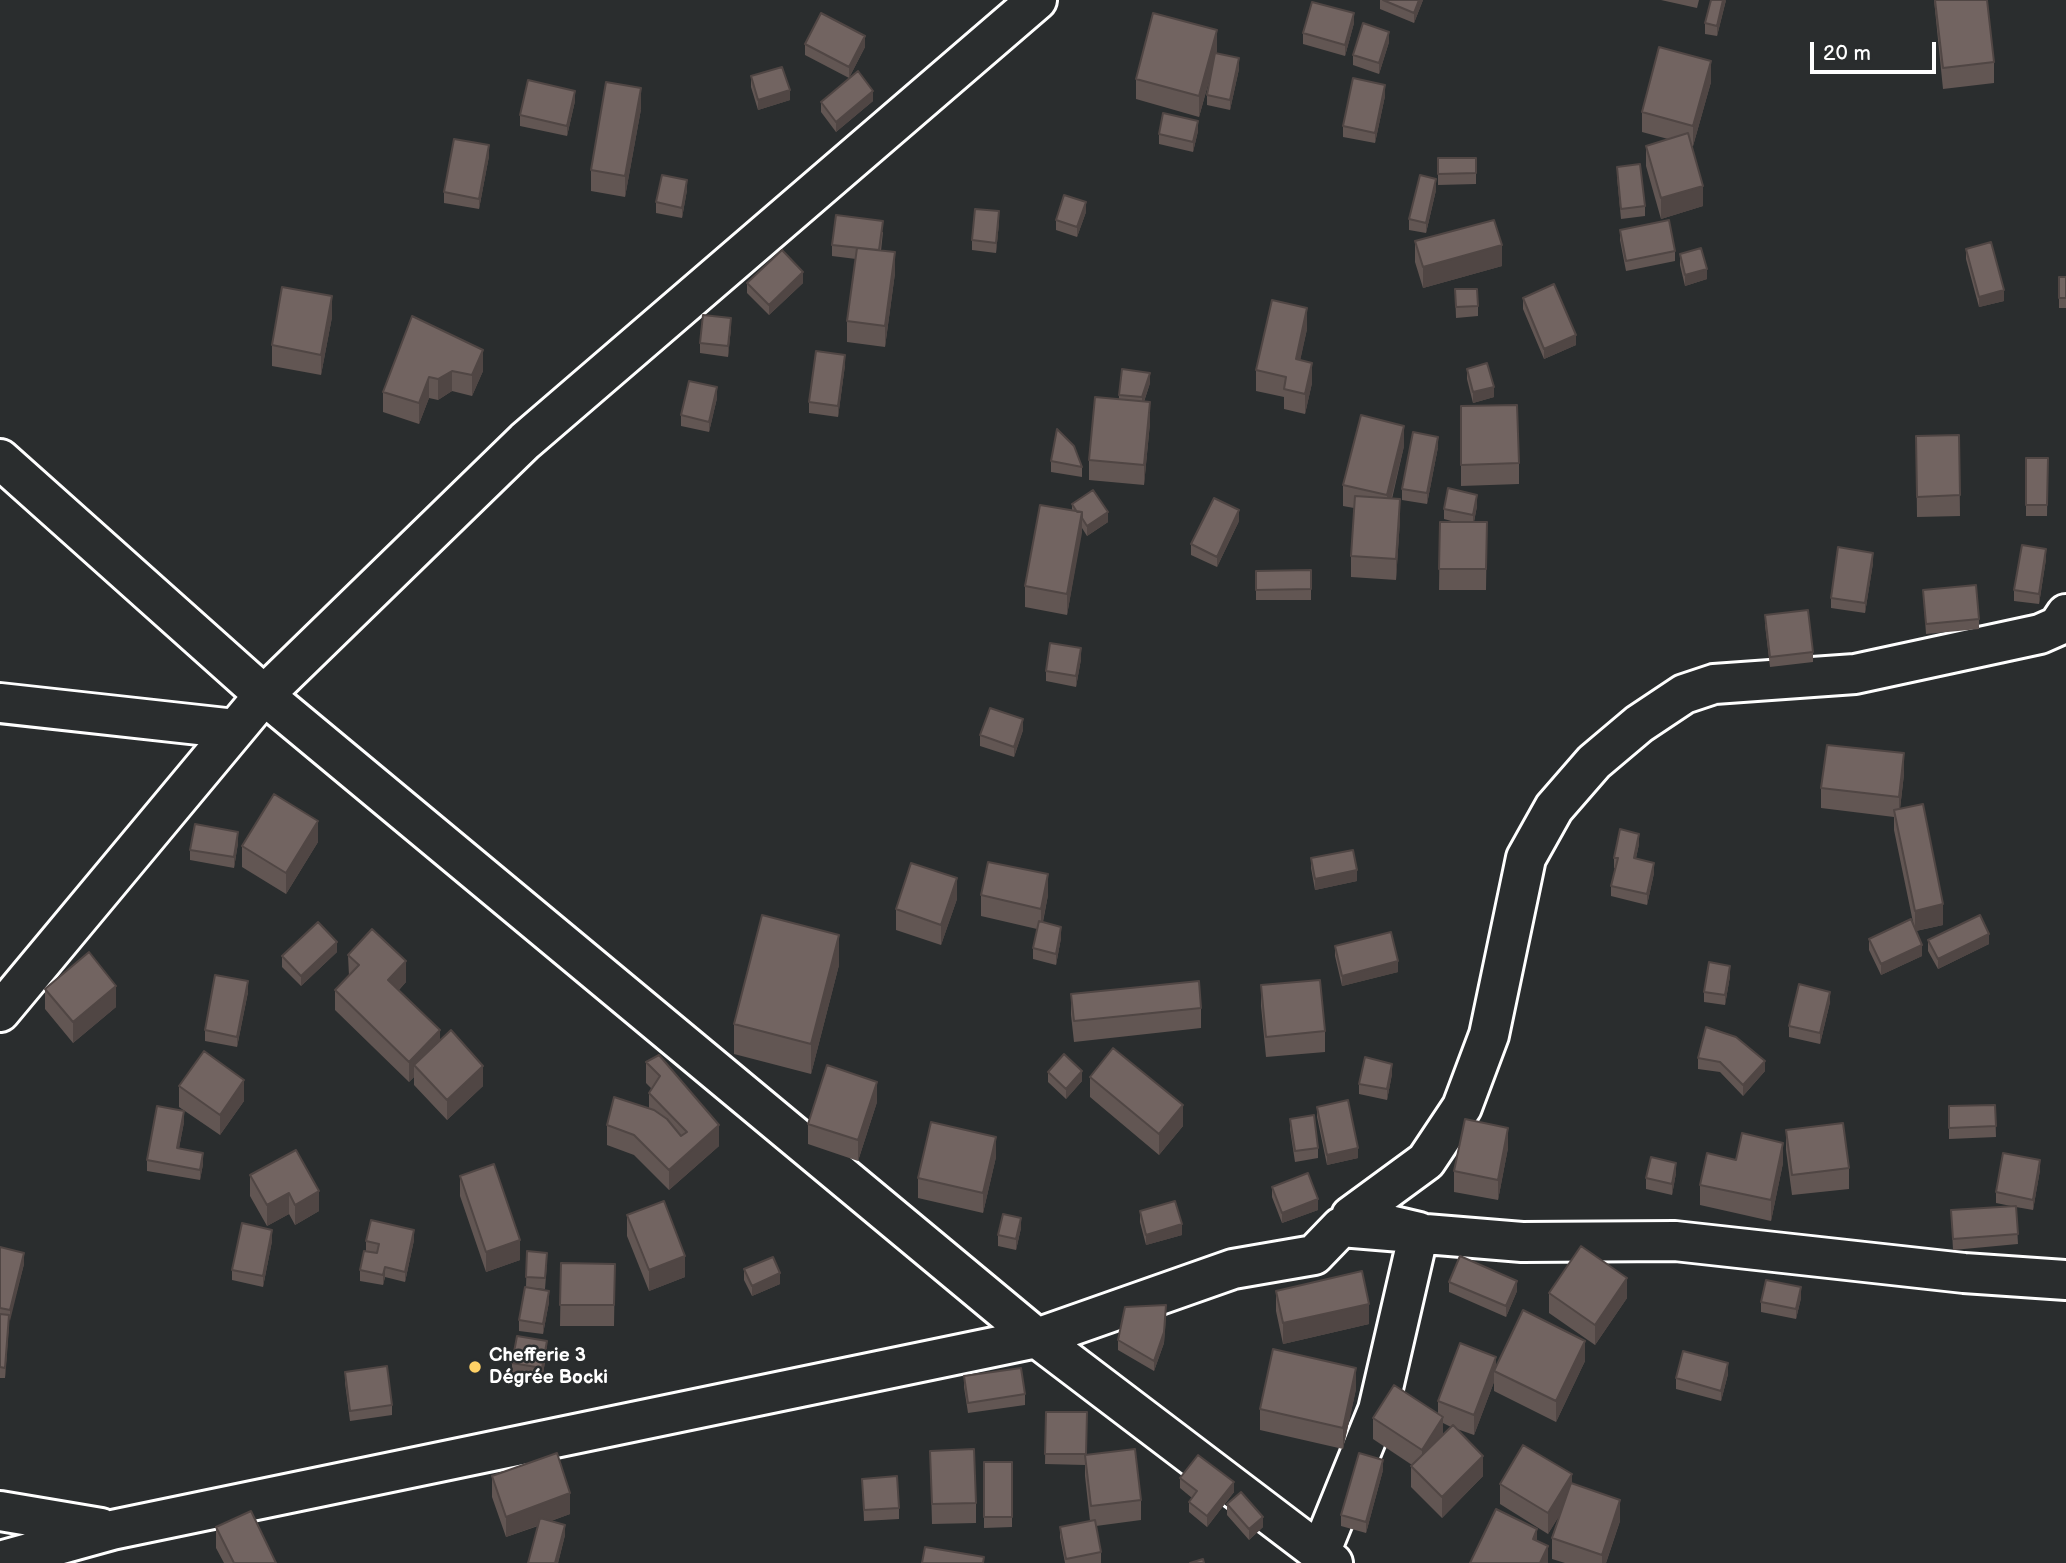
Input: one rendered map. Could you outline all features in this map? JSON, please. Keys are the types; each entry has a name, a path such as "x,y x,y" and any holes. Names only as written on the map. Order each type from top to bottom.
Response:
{"street":[{"path":"0,1012 264,695 526,441 1037,0"},
{"path":"0,459 264,695 1037,1338 1326,1558 1378,1410 1419,1232"},
{"path":"1419,1232 1351,1216 1426,1161 1462,1107 1489,1035 1526,858 1554,808 1594,762 1639,724 1684,694 1714,684 1855,674 2040,634 2058,626 2066,614"},
{"path":"0,703 235,729"},
{"path":"0,1561 112,1530 1037,1338 1233,1269 1314,1255 1341,1227 1522,1241 1675,1241 1964,1273 2066,1280"},
{"path":"0,1511 112,1530"}],"building":[{"path":"1383,0 1419,0 1414,13"},
{"path":"1711,0 1723,0 1717,26 1705,23"},
{"path":"1935,0 1987,0 1994,62 1943,68"},
{"path":"1312,2 1354,13 1345,45 1303,33"},
{"path":"821,13 865,36 849,67 805,44"},
{"path":"1153,13 1217,30 1199,96 1136,79"},
{"path":"1363,23 1389,32 1379,63 1353,55"},
{"path":"1659,47 1711,61 1693,126 1642,112"},
{"path":"1215,53 1239,58 1230,100 1207,95"},
{"path":"782,67 790,90 758,100 751,76"},
{"path":"858,71 873,91 836,122 821,102"},
{"path":"1353,78 1385,85 1375,133 1343,126"},
{"path":"528,80 575,91 567,126 520,115"},
{"path":"606,82 641,88 625,176 591,170"},
{"path":"1163,113 1198,121 1193,142 1159,134"},
{"path":"1688,133 1703,186 1661,198 1646,146"},
{"path":"454,139 489,145 479,199 444,192"},
{"path":"1438,158 1476,158 1476,173 1438,174"},
{"path":"1640,164 1645,206 1621,209 1617,167"},
{"path":"662,175 687,180 682,208 656,202"},
{"path":"1420,175 1436,179 1426,223 1409,219"},
{"path":"1064,195 1086,202 1077,227 1056,220"},
{"path":"975,209 999,211 996,243 972,240"},
{"path":"836,215 883,221 879,250 832,245"},
{"path":"1494,220 1502,245 1423,267 1415,241"},
{"path":"1669,220 1675,251 1626,261 1620,230"},
{"path":"1991,242 2004,290 1979,297 1966,249"},
{"path":"857,248 895,252 885,326 847,321"},
{"path":"1701,248 1707,269 1685,275 1680,254"},
{"path":"782,250 803,272 769,305 747,283"},
{"path":"2059,277 2066,277 2066,298 2059,298"},
{"path":"1554,284 1576,335 1544,349 1523,298"},
{"path":"282,287 332,296 321,355 272,345"},
{"path":"1455,289 1477,289 1478,306 1456,307"},
{"path":"1272,300 1307,308 1296,359 1312,363 1305,394 1284,389 1286,377 1256,370"},
{"path":"703,315 731,318 728,346 700,343"},
{"path":"412,316 483,350 472,375 452,371 438,379 429,377 419,403 383,392"},
{"path":"816,351 845,355 838,406 809,402"},
{"path":"1487,363 1494,387 1473,392 1467,369"},
{"path":"1122,369 1150,373 1142,397 1119,395"},
{"path":"689,381 717,387 709,422 681,415"},
{"path":"1095,397 1150,402 1144,465 1089,460"},
{"path":"1517,405 1519,463 1461,465 1461,406"},
{"path":"1361,415 1404,426 1387,495 1343,485"},
{"path":"1057,429 1074,446 1082,467 1051,461"},
{"path":"1413,432 1438,437 1427,493 1402,489"},
{"path":"1959,435 1960,495 1917,497 1916,436"},
{"path":"2026,458 2048,458 2047,505 2026,505"},
{"path":"1448,488 1477,495 1473,515 1444,509"},
{"path":"1093,490 1108,512 1087,526 1082,512 1077,512 1072,504"},
{"path":"1355,496 1400,499 1396,559 1351,556"},
{"path":"1214,498 1239,510 1217,557 1191,544"},
{"path":"1040,505 1082,512 1067,594 1025,586"},
{"path":"1440,522 1487,522 1486,569 1439,569"},
{"path":"2022,545 2046,549 2039,594 2014,590"},
{"path":"1838,547 1873,553 1865,603 1831,598"},
{"path":"1311,570 1311,589 1256,590 1256,571"},
{"path":"1976,585 1979,619 1926,624 1923,590"},
{"path":"1808,610 1813,652 1770,657 1765,615"},
{"path":"1050,643 1081,648 1076,676 1046,671"},
{"path":"990,708 1023,719 1014,747 980,735"},
{"path":"1827,745 1904,753 1899,797 1821,788"},
{"path":"274,794 318,821 286,873 242,846"},
{"path":"1923,804 1943,904 1915,911 1894,810"},
{"path":"195,824 238,832 234,857 190,850"},
{"path":"1620,829 1639,834 1634,858 1654,863 1647,894 1611,886 1618,858 1614,858"},
{"path":"1353,850 1357,870 1315,879 1311,858"},
{"path":"988,862 1048,874 1041,909 981,895"},
{"path":"911,863 957,878 941,925 896,909"},
{"path":"762,915 839,935 811,1044 734,1024"},
{"path":"1980,915 1989,934 1938,959 1928,940"},
{"path":"1911,919 1922,945 1881,964 1869,939"},
{"path":"1039,921 1061,927 1056,954 1033,948"},
{"path":"318,922 337,942 301,976 282,956"},
{"path":"372,929 406,961 388,980 440,1030 409,1062 335,990 359,965 348,955"},
{"path":"1391,932 1398,961 1342,976 1335,946"},
{"path":"89,952 116,986 73,1022 45,989"},
{"path":"1709,962 1730,966 1725,995 1704,992"},
{"path":"215,975 248,981 237,1037 205,1030"},
{"path":"1320,980 1325,1031 1266,1037 1261,985"},
{"path":"1199,981 1201,1008 1074,1021 1071,994"},
{"path":"1799,984 1830,992 1820,1033 1789,1026"},
{"path":"1706,1027 1736,1037 1765,1061 1743,1085 1720,1062 1698,1058"},
{"path":"451,1030 483,1066 447,1100 414,1065"},
{"path":"1113,1048 1183,1105 1159,1134 1090,1077"},
{"path":"204,1051 244,1080 220,1115 179,1086"},
{"path":"1064,1054 1082,1071 1066,1089 1048,1072"},
{"path":"659,1055 719,1125 669,1170 634,1135 607,1125 614,1097 654,1110 667,1119 681,1136 687,1132 649,1093 660,1076 646,1062"},
{"path":"1365,1057 1392,1064 1387,1089 1359,1084"},
{"path":"827,1065 877,1082 858,1140 808,1124"},
{"path":"1348,1100 1358,1148 1327,1155 1317,1107"},
{"path":"1995,1105 1996,1126 1949,1128 1949,1106"},
{"path":"157,1106 184,1111 177,1148 203,1153 200,1170 147,1160"},
{"path":"1314,1115 1318,1148 1295,1151 1290,1119"},
{"path":"1465,1119 1508,1128 1498,1180 1454,1171"},
{"path":"931,1122 996,1137 983,1193 918,1178"},
{"path":"1843,1123 1849,1168 1792,1175 1786,1130"},
{"path":"1742,1133 1783,1143 1771,1200 1700,1185 1707,1153 1736,1160"},
{"path":"296,1150 319,1191 295,1205 289,1193 267,1205 250,1175"},
{"path":"2003,1153 2040,1160 2033,1200 1996,1192"},
{"path":"1651,1157 1676,1163 1672,1184 1646,1178"},
{"path":"494,1164 520,1240 486,1252 460,1176"},
{"path":"1308,1173 1318,1199 1282,1213 1272,1187"},
{"path":"664,1201 685,1256 649,1270 627,1215"},
{"path":"1175,1201 1182,1224 1146,1235 1140,1211"},
{"path":"2016,1206 2018,1234 1953,1239 1951,1210"},
{"path":"1003,1214 1021,1218 1016,1239 998,1235"},
{"path":"371,1220 414,1230 405,1272 385,1267 383,1275 360,1270 364,1251 377,1253 379,1244 366,1241"},
{"path":"242,1223 272,1230 263,1276 232,1270"},
{"path":"1581,1246 1627,1278 1595,1325 1549,1293"},
{"path":"0,1247 24,1253 10,1310 0,1308"},
{"path":"527,1251 547,1253 545,1278 526,1277"},
{"path":"1460,1256 1517,1281 1506,1306 1449,1282"},
{"path":"773,1257 780,1273 752,1286 744,1269"},
{"path":"561,1263 615,1264 614,1305 560,1305"},
{"path":"1362,1271 1369,1304 1283,1323 1276,1291"},
{"path":"1766,1280 1801,1287 1796,1309 1761,1302"},
{"path":"525,1287 549,1291 543,1324 519,1320"},
{"path":"1166,1305 1164,1332 1154,1361 1118,1340 1125,1307"},
{"path":"1523,1310 1585,1341 1556,1401 1494,1371"},
{"path":"0,1314 9,1315 5,1368 0,1367"},
{"path":"517,1336 547,1341 542,1368 512,1363"},
{"path":"1460,1343 1496,1357 1474,1415 1438,1401"},
{"path":"1273,1349 1356,1368 1343,1428 1260,1409"},
{"path":"1683,1351 1728,1363 1721,1391 1676,1378"},
{"path":"387,1366 392,1405 350,1411 345,1372"},
{"path":"1021,1368 1025,1394 968,1403 964,1376"},
{"path":"1394,1385 1443,1417 1422,1450 1373,1418"},
{"path":"1046,1412 1087,1412 1086,1454 1045,1454"},
{"path":"1453,1425 1483,1456 1442,1497 1411,1466"},
{"path":"1523,1445 1572,1474 1548,1513 1500,1484"},
{"path":"974,1449 976,1503 932,1504 930,1451"},
{"path":"1135,1449 1141,1500 1091,1506 1085,1455"},
{"path":"557,1453 570,1493 506,1517 492,1476"},
{"path":"1359,1453 1383,1460 1366,1522 1341,1515"},
{"path":"1198,1455 1234,1482 1207,1516 1189,1502 1197,1491 1180,1478"},
{"path":"984,1462 1012,1462 1012,1517 984,1517"},
{"path":"897,1476 899,1508 864,1510 862,1479"},
{"path":"1571,1483 1620,1500 1602,1555 1552,1538"},
{"path":"1241,1492 1263,1517 1249,1529 1227,1504"},
{"path":"1496,1509 1537,1529 1533,1539 1548,1546 1540,1563 1470,1563"},
{"path":"251,1511 276,1563 234,1563 216,1527"},
{"path":"540,1518 565,1525 555,1563 528,1563"},
{"path":"1095,1520 1101,1552 1066,1559 1060,1527"},
{"path":"925,1547 984,1557 983,1563 922,1563"}],"place":[{"name":"Chefferie 3 Dégrée Bocki","path":"475,1367"}]}
